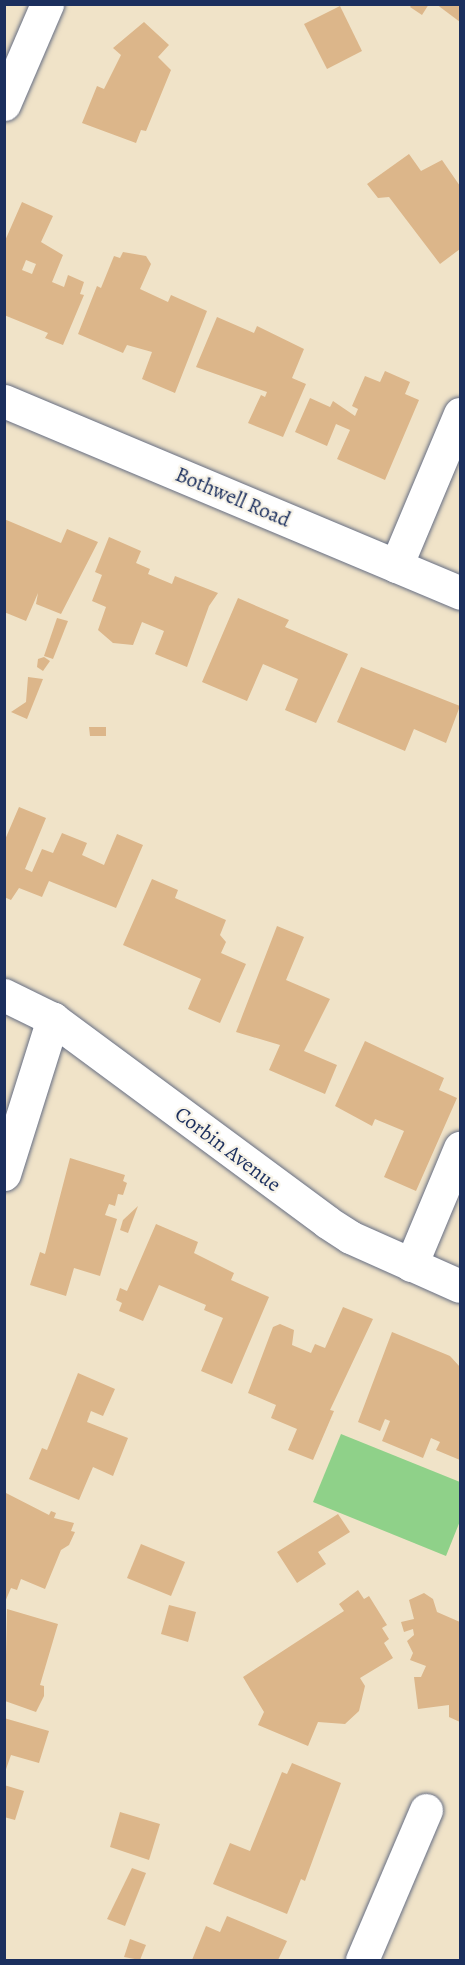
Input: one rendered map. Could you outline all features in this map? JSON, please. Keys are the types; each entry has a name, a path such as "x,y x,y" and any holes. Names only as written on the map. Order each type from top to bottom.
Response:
{"street":[{"path":"4,104 47,4"},
{"name":"Bothwell Road","path":"4,401 460,593"},
{"path":"396,566 460,414"},
{"name":"Corbin Avenue","path":"4,995 53,1018 327,1222 411,1265 460,1286"},
{"path":"4,1174 53,1018"},
{"path":"411,1265 460,1148"},
{"path":"362,1960 426,1810"}],"green space":[{"path":"341,1434 460,1482 460,1521 446,1556 313,1502"}],"building":[{"path":"412,4 429,4 422,15 410,7"},
{"path":"436,4 460,4 460,22"},
{"path":"340,6 362,51 327,69 304,24"},
{"path":"144,22 169,45 158,57 171,70 146,131 141,130 136,143 82,123 97,86 104,89 121,55 113,48"},
{"path":"409,154 421,171 442,160 460,186 460,249 440,264 389,197 378,198 367,184"},
{"path":"22,202 53,216 41,242 63,255 52,282 64,287 68,275 84,282 80,294 84,295 63,345 45,338 48,333 4,315 4,243","holes":["26,260 36,264 32,274 22,270"]},
{"path":"123,252 146,256 151,264 140,289 168,302 171,295 207,311 175,393 142,379 152,352 127,345 123,353 78,334 97,286 101,288 114,256 120,258"},
{"path":"217,317 254,333 257,326 304,349 292,378 306,384 283,437 248,423 261,395 265,397 267,392 196,367"},
{"path":"385,371 410,382 405,394 419,400 385,480 337,459 350,430 336,424 327,446 295,432 310,398 330,407 333,401 355,416 358,409 352,406 365,376 380,382"},
{"path":"4,519 61,543 67,529 98,542 61,614 36,604 38,593 26,621 4,612"},
{"path":"109,537 141,551 136,563 150,569 148,574 172,584 175,576 218,593 209,606 187,667 155,654 164,631 142,622 133,645 113,643 98,630 106,607 92,601 102,575 95,572"},
{"path":"238,598 289,620 285,627 348,654 316,723 285,710 298,679 263,664 247,701 202,682"},
{"path":"57,618 68,621 53,659 44,656"},
{"path":"44,657 50,661 43,671 37,667 38,659"},
{"path":"361,667 460,706 446,743 414,729 405,751 337,722"},
{"path":"28,677 43,679 27,719 11,712 26,702"},
{"path":"89,727 106,727 106,736 90,736"},
{"path":"19,807 46,818 25,869 32,872 42,849 53,853 62,833 87,843 82,855 104,865 117,834 143,845 116,908 49,881 42,897 19,888 11,900 4,897 4,842"},
{"path":"152,879 178,890 175,898 226,920 220,935 226,942 221,953 246,964 220,1023 188,1009 201,979 123,945"},
{"path":"277,926 304,937 286,980 330,999 304,1051 337,1065 325,1094 269,1070 280,1045 236,1032"},
{"path":"365,1041 444,1078 439,1090 457,1098 416,1191 384,1177 404,1131 375,1119 372,1126 335,1106"},
{"path":"70,1158 125,1175 123,1181 127,1183 123,1195 118,1194 115,1206 109,1204 105,1215 117,1219 100,1276 74,1268 66,1296 30,1285 40,1252 45,1254"},
{"path":"138,1206 128,1233 120,1230 123,1220"},
{"path":"156,1224 198,1242 194,1253 234,1273 231,1280 269,1297 232,1384 201,1371 223,1318 204,1310 206,1305 159,1285 143,1321 119,1311 122,1303 116,1300 120,1288 127,1291"},
{"path":"343,1307 373,1319 330,1410 334,1411 313,1460 288,1450 297,1429 271,1418 276,1405 248,1393 273,1327 280,1324 294,1330 292,1345 311,1353 315,1344 325,1348"},
{"path":"392,1332 450,1356 460,1367 460,1460 436,1450 440,1442 431,1438 423,1458 382,1441 390,1421 385,1419 380,1431 358,1422"},
{"path":"78,1373 115,1389 103,1416 91,1411 87,1422 128,1438 113,1476 93,1467 79,1500 29,1479 42,1448 47,1450"},
{"path":"6,1493 49,1515 51,1511 56,1513 54,1518 74,1523 71,1531 75,1532 69,1545 61,1550 45,1589 21,1579 17,1590 11,1588 5,1602"},
{"path":"338,1514 350,1532 318,1552 326,1564 297,1583 277,1552"},
{"path":"141,1544 185,1562 171,1596 127,1578"},
{"path":"358,1590 364,1599 369,1596 387,1625 382,1628 389,1639 384,1643 393,1658 360,1678 365,1686 359,1711 345,1724 318,1722 308,1746 258,1725 264,1712 243,1677 344,1611 339,1604"},
{"path":"424,1593 433,1599 437,1612 460,1622 460,1722 449,1717 449,1705 418,1709 414,1677 421,1677 426,1666 410,1660 413,1653 407,1641 414,1635 413,1629 404,1632 401,1622 414,1619 409,1600"},
{"path":"169,1605 196,1612 188,1642 161,1634"},
{"path":"7,1609 58,1624 40,1685 44,1686 44,1696 36,1712 5,1701"},
{"path":"4,1718 49,1731 39,1763 11,1755 4,1775"},
{"path":"292,1763 341,1783 305,1881 301,1879 287,1914 213,1884 230,1843 250,1851 282,1772 287,1774"},
{"path":"4,1785 24,1791 15,1820 4,1817"},
{"path":"120,1812 160,1824 149,1860 110,1847"},
{"path":"132,1868 146,1873 125,1926 107,1919"},
{"path":"227,1916 287,1941 278,1960 192,1960 206,1926 220,1932"},
{"path":"130,1939 146,1945 140,1960 124,1957"}]}
